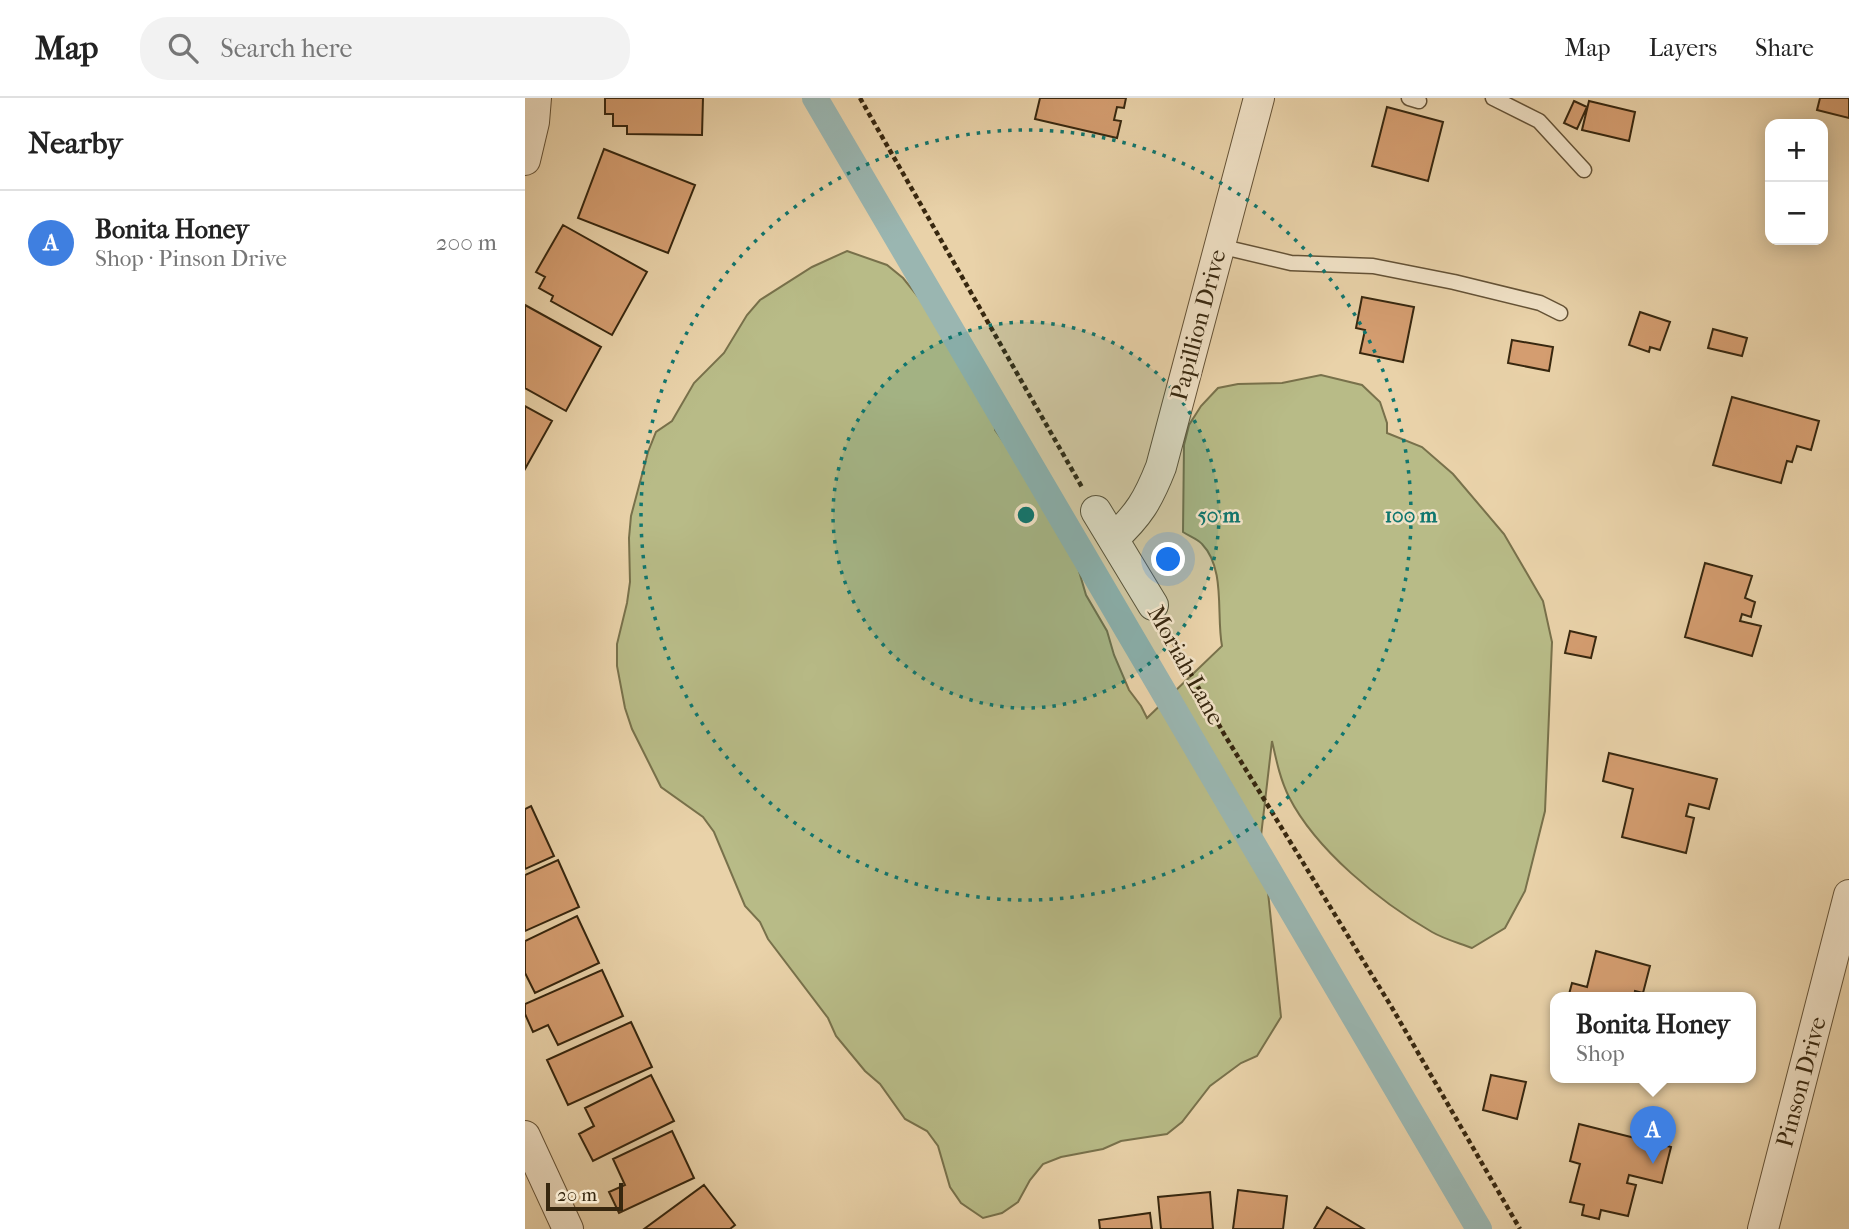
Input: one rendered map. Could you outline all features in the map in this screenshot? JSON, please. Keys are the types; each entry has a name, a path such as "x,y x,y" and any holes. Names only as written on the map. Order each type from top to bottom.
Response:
{"street":[{"path":"525,160 534,122 536,98"},
{"name":"Papillion Drive","path":"1113,539 1135,519 1150,495 1161,467 1259,98"},
{"name":"Moriah Lane","path":"1096,511 1153,605"},
{"name":"Pinson Drive","path":"1763,1229 1849,895"},
{"path":"525,1136 568,1229"}],"lane":[{"path":"1493,98 1539,121 1584,170"},
{"path":"1219,246 1291,263 1373,266 1540,303 1560,313"}],"path":[{"path":"860,98 1096,511"},
{"name":"Moriah Lane","path":"1153,605 1224,734 1391,1006 1520,1229"}],"green space":[{"path":"847,251 887,265 903,278 941,325 949,343 983,389 994,408 995,430 1031,480 1060,538 1074,554 1086,595 1107,631 1129,690 1147,718 1222,646 1219,593 1210,554 1196,539 1183,532 1184,445 1189,425 1201,406 1218,388 1238,384 1282,383 1321,375 1362,385 1380,402 1387,423 1387,433 1422,447 1453,474 1504,534 1543,601 1552,642 1545,811 1525,891 1505,928 1472,948 1432,932 1371,890 1332,855 1301,817 1283,783 1272,741 1258,862 1266,873 1281,1017 1257,1056 1241,1063 1210,1086 1182,1122 1167,1134 1121,1141 1103,1149 1061,1157 1043,1164 1018,1202 1002,1213 983,1218 961,1203 950,1187 938,1146 927,1131 905,1119 880,1084 865,1071 836,1036 828,1018 768,939 760,922 745,906 714,832 703,817 661,787 632,729 617,666 617,644 630,582 631,516 656,432 672,421 694,383 724,353 747,315 760,300 812,267"}],"building":[{"path":"605,98 703,98 702,135 627,134 627,126 613,126 613,114 605,114"},
{"path":"1040,98 1126,98 1124,108 1117,107 1114,120 1121,121 1117,138 1035,119"},
{"path":"1820,98 1849,98 1849,118 1817,110"},
{"path":"1574,101 1587,107 1577,129 1564,123"},
{"path":"1589,101 1635,112 1629,141 1582,130"},
{"path":"1387,107 1443,122 1428,181 1372,166"},
{"path":"604,149 695,185 668,253 578,218"},
{"path":"563,225 647,272 612,335 551,301 553,296 539,288 545,277 536,272"},
{"path":"1362,297 1414,307 1403,362 1360,353 1365,330 1356,328"},
{"path":"525,305 601,347 566,411 525,388"},
{"path":"1640,312 1670,322 1660,350 1650,347 1649,352 1629,345"},
{"path":"1713,329 1747,338 1742,356 1708,348"},
{"path":"1512,340 1553,347 1549,371 1508,363"},
{"path":"1732,397 1819,421 1811,450 1797,446 1792,462 1787,461 1781,483 1713,465"},
{"path":"525,406 552,421 525,469"},
{"path":"1705,563 1752,576 1745,598 1755,602 1751,617 1742,614 1740,621 1761,626 1752,656 1685,637"},
{"path":"1570,631 1596,637 1591,658 1565,653"},
{"path":"1609,753 1717,779 1709,809 1689,804 1686,816 1694,818 1686,853 1622,837 1633,789 1603,781"},
{"path":"531,806 554,856 525,869 525,809"},
{"path":"558,860 579,907 525,931 525,875"},
{"path":"577,916 599,963 535,993 525,973 525,941"},
{"path":"1596,951 1650,966 1643,992 1570,992 1572,983 1587,987"},
{"path":"602,970 623,1016 558,1045 548,1025 533,1032 525,1014 525,1004"},
{"path":"631,1022 652,1067 568,1105 547,1060"},
{"path":"651,1075 674,1121 593,1161 579,1134 594,1126 585,1108"},
{"path":"1491,1075 1526,1082 1517,1119 1483,1110"},
{"path":"1579,1124 1671,1147 1662,1183 1629,1175 1627,1183 1636,1185 1628,1216 1601,1210 1599,1219 1582,1215 1584,1205 1570,1202 1580,1164 1570,1161"},
{"path":"672,1131 694,1178 619,1213 609,1192 625,1185 613,1159"},
{"path":"704,1185 735,1225 730,1229 644,1229"},
{"path":"1238,1190 1287,1196 1283,1229 1233,1229"},
{"path":"1210,1192 1213,1229 1161,1229 1158,1197"},
{"path":"1327,1207 1364,1229 1314,1229"},
{"path":"1150,1213 1152,1229 1100,1229 1099,1220"}],"waterway":[{"path":"815,98 1479,1229"}],"place":[{"name":"Bonita Honey","path":"1653,1164"}]}
